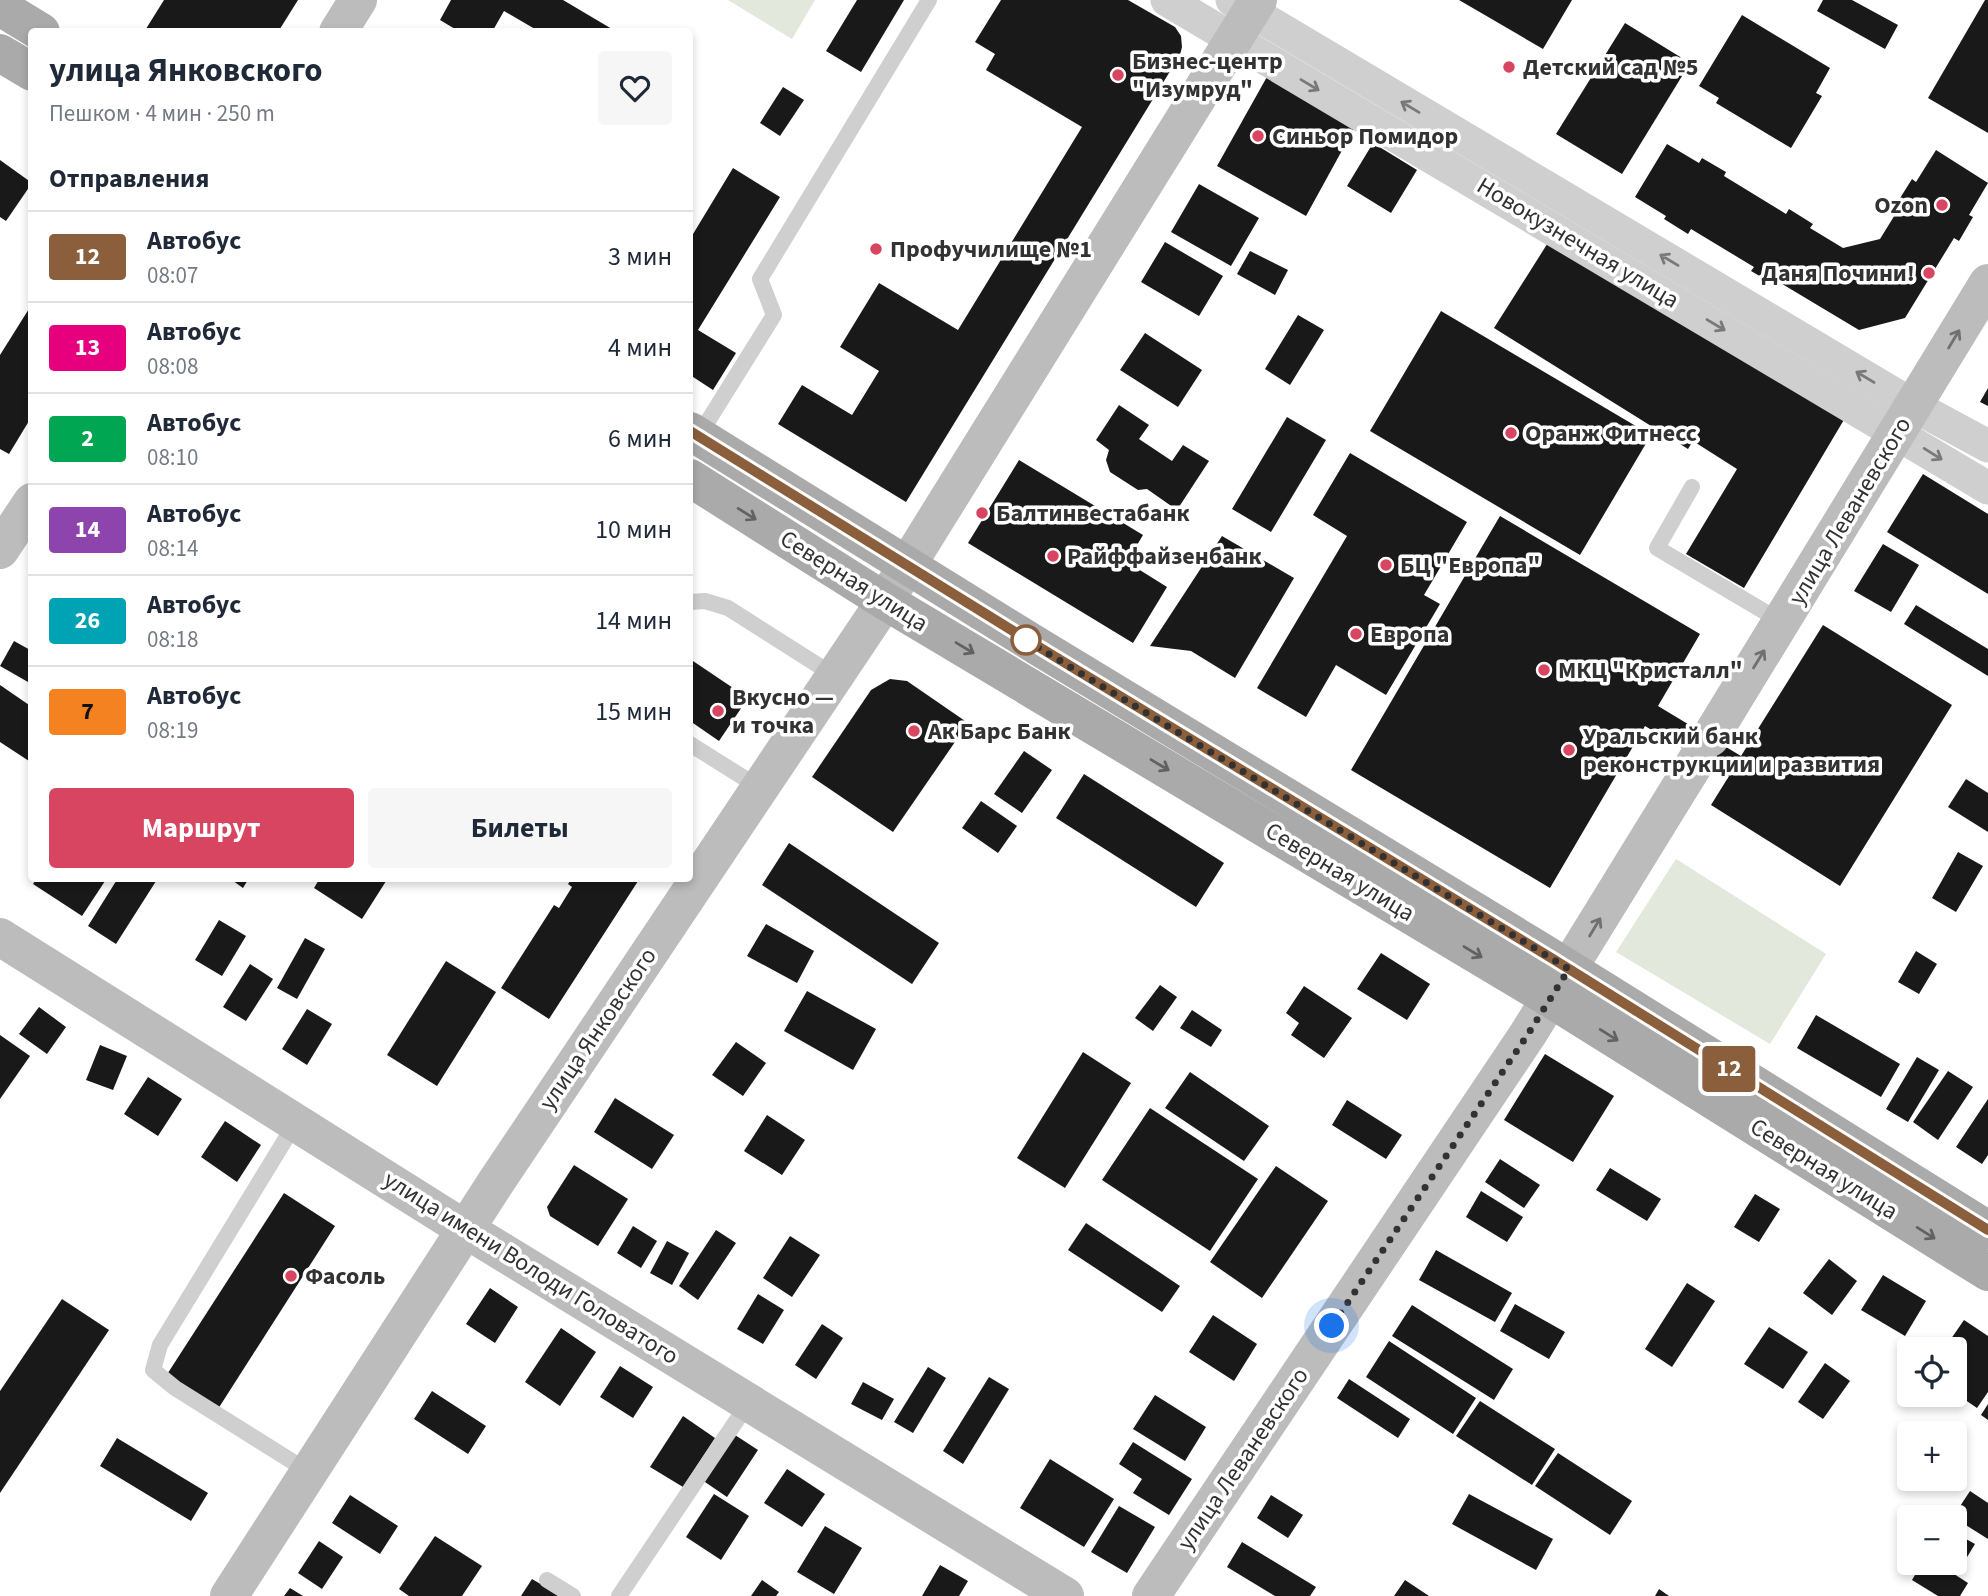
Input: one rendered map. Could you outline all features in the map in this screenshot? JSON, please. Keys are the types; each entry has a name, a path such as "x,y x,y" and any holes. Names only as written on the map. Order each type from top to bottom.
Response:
{"main road":[{"path":"0,7 34,28"},
{"path":"0,53 28,70"},
{"name":"Северная улица","path":"694,434 907,566 1560,984 1988,1272"},
{"name":"Северная улица","path":"693,480 885,601 1988,1230"}],"street":[{"path":"341,28 360,0"},
{"path":"351,28 360,0"},
{"name":"Новокузнечная улица","path":"1167,0 1244,13 1906,419 1988,488"},
{"name":"улица Янковского","path":"229,1596 466,1229 885,601 1244,13"},
{"name":"улица Леваневского","path":"1151,1596 1560,984 1988,283"},
{"name":"Новокузнечная улица","path":"1906,419 1988,446"},
{"name":"улица имени Володи Головатого","path":"0,937 466,1229 1065,1596"}],"lane":[{"path":"694,434 774,315 760,279 929,0"},
{"path":"1692,487 1657,548 1782,622"},
{"path":"693,602 705,601 727,608 835,676"},
{"path":"693,746 760,788"},
{"path":"296,1122 160,1345 153,1370 174,1388 309,1472"},
{"path":"620,1596 749,1402"},
{"path":"547,1580 573,1596"}],"shaded area":[{"path":"728,0 815,0 792,39"},
{"path":"1676,859 1826,954 1770,1044 1616,952"}],"building":[{"path":"164,0 298,0 280,28 146,28"},
{"path":"451,0 563,0 610,28 533,28 504,11 494,28 453,28 440,20"},
{"path":"857,0 904,0 861,72 826,51"},
{"path":"1001,0 1128,0 1175,27 1181,36 1182,47 1180,55 906,502 778,424 802,385 852,415 879,371 840,347 879,283 958,330 1082,127 986,70 995,54 975,42"},
{"path":"1459,0 1572,0 1543,49"},
{"path":"1823,0 1852,0 1898,25 1885,49 1817,11"},
{"path":"1985,0 1988,0 1988,133 1928,98"},
{"path":"1742,15 1830,68 1816,93 1822,96 1791,148 1716,103 1719,98 1699,86"},
{"path":"1625,23 1690,63 1622,174 1556,134"},
{"path":"1268,75 1356,125 1306,216 1217,166"},
{"path":"783,87 804,100 780,136 760,123"},
{"path":"1373,143 1417,170 1391,213 1347,186"},
{"path":"1667,144 1699,163 1702,158 1726,172 1724,176 1786,214 1789,209 1813,224 1810,228 1843,248 1880,239 1901,205 1897,203 1912,179 1916,182 1936,150 1988,183 1969,215 1973,217 1959,241 1954,238 1905,318 1859,330 1777,281 1775,285 1751,271 1754,267 1691,229 1688,234 1664,219 1666,216 1635,197"},
{"path":"0,160 28,180 28,189 6,221 0,217"},
{"path":"733,168 780,197 698,330 736,353 713,390 693,377 693,234"},
{"path":"1199,184 1259,218 1231,266 1171,232"},
{"path":"1551,238 1845,418 1744,588 1686,554 1737,469 1693,441 1688,449 1494,328"},
{"path":"1165,242 1223,276 1199,316 1141,282"},
{"path":"1250,251 1288,270 1275,295 1237,274"},
{"path":"28,310 28,423 9,454 0,449 0,355"},
{"name":"Оранж Фитнесс","path":"1441,311 1651,435 1580,555 1370,431"},
{"path":"1298,315 1324,330 1290,385 1265,369"},
{"path":"1145,333 1202,370 1178,407 1120,370"},
{"path":"1988,388 1988,406 1980,402"},
{"path":"1119,405 1149,425 1139,439 1172,461 1183,445 1209,461 1177,510 1147,489 1138,490 1110,472 1106,460 1109,450 1096,440"},
{"path":"1287,417 1326,440 1271,532 1232,509"},
{"name":"БЦ \"Европа\"","path":"1350,453 1467,522 1424,595 1440,604 1386,695 1336,665 1306,717 1257,688 1347,536 1313,515"},
{"path":"1019,460 1143,535 1127,562 1167,587 1133,643 968,543"},
{"path":"1923,474 1988,514 1988,594 1887,532"},
{"name":"МКЦ \"Кристалл\"","path":"1500,516 1700,634 1658,706 1741,756 1823,625 1952,705 1840,886 1711,805 1729,776 1645,726 1550,888 1351,770"},
{"path":"1222,536 1294,578 1235,678 1191,651 1150,646"},
{"path":"1883,544 1919,565 1891,612 1854,591"},
{"path":"1916,605 1988,649 1988,676 1904,624"},
{"path":"14,641 28,649 28,682 0,666"},
{"path":"693,661 748,698 719,741 693,723"},
{"path":"890,679 907,681 968,723 893,832 812,777 871,690"},
{"path":"0,685 28,704 28,760 0,742"},
{"path":"1024,751 1052,770 1022,813 994,794"},
{"path":"1084,774 1224,863 1196,907 1056,818"},
{"path":"1966,779 1988,793 1988,832 1948,807"},
{"path":"981,801 1017,826 998,853 962,828"},
{"path":"789,843 939,943 912,984 762,885"},
{"path":"1958,852 1983,866 1956,912 1932,898"},
{"path":"34,882 104,882 82,916 33,884"},
{"path":"116,882 155,882 116,944 88,926"},
{"path":"235,882 247,882 243,888"},
{"path":"318,882 385,882 362,919 314,888"},
{"path":"637,882 549,1019 501,988 554,905 559,908 572,887 568,884"},
{"path":"219,920 246,936 222,976 195,960"},
{"path":"766,924 814,951 797,983 747,956"},
{"path":"305,938 325,949 297,999 277,988"},
{"path":"1916,951 1937,964 1919,994 1898,982"},
{"path":"1381,953 1430,984 1407,1020 1357,989"},
{"path":"446,961 496,992 437,1086 387,1055"},
{"path":"250,964 273,979 246,1021 223,1007"},
{"path":"1160,985 1177,997 1153,1031 1135,1018"},
{"path":"1304,986 1352,1018 1324,1058 1291,1035 1299,1023 1286,1013"},
{"path":"807,991 876,1029 853,1070 784,1031"},
{"path":"39,1007 66,1027 47,1054 19,1034"},
{"path":"307,1009 332,1024 307,1065 282,1049"},
{"path":"1192,1010 1222,1030 1211,1047 1180,1028"},
{"path":"1816,1015 1900,1064 1881,1097 1797,1048"},
{"path":"0,1035 30,1056 0,1099"},
{"path":"736,1042 766,1063 743,1096 712,1075"},
{"path":"100,1045 127,1056 113,1090 86,1080"},
{"path":"1083,1052 1131,1083 1065,1188 1017,1158"},
{"path":"1545,1054 1614,1096 1573,1162 1504,1120"},
{"path":"1917,1057 1939,1070 1908,1122 1886,1109"},
{"path":"1948,1071 1973,1087 1938,1140 1913,1122"},
{"path":"1190,1072 1269,1126 1244,1161 1165,1108"},
{"path":"148,1077 182,1099 158,1136 124,1114"},
{"path":"615,1098 674,1135 652,1169 594,1132"},
{"path":"1988,1099 1988,1155 1982,1164 1956,1147"},
{"path":"1347,1100 1402,1135 1386,1159 1332,1125"},
{"path":"1150,1108 1258,1179 1210,1251 1102,1180"},
{"path":"767,1115 805,1140 782,1175 744,1151"},
{"path":"225,1121 261,1145 237,1182 201,1157"},
{"path":"1500,1159 1540,1185 1524,1208 1485,1182"},
{"path":"574,1165 628,1199 598,1246 550,1216 547,1207"},
{"path":"1276,1166 1328,1201 1262,1298 1210,1262"},
{"path":"1610,1168 1661,1199 1647,1221 1596,1190"},
{"path":"1481,1191 1523,1217 1507,1242 1466,1217"},
{"path":"284,1193 335,1226 218,1409 166,1376"},
{"path":"1755,1194 1780,1209 1759,1242 1734,1227"},
{"path":"1086,1223 1180,1286 1162,1312 1068,1250"},
{"path":"633,1226 657,1241 641,1268 617,1253"},
{"path":"716,1230 736,1243 698,1300 679,1286"},
{"path":"790,1236 820,1255 792,1297 763,1278"},
{"path":"667,1241 689,1253 672,1285 650,1273"},
{"path":"1436,1250 1512,1293 1495,1322 1419,1280"},
{"path":"1829,1259 1857,1281 1832,1315 1803,1293"},
{"path":"1883,1275 1926,1301 1905,1336 1861,1310"},
{"path":"1687,1283 1715,1301 1672,1367 1645,1349"},
{"path":"490,1288 518,1307 495,1343 466,1324"},
{"path":"758,1294 784,1310 763,1344 737,1329"},
{"path":"62,1299 109,1330 0,1493 0,1391"},
{"path":"1515,1304 1565,1332 1549,1359 1500,1331"},
{"path":"1412,1305 1513,1369 1494,1400 1392,1336"},
{"path":"1213,1315 1257,1344 1234,1381 1189,1352"},
{"path":"1964,1320 1988,1336 1988,1392 1977,1408 1967,1401 1967,1337 1952,1337"},
{"path":"822,1324 843,1338 816,1379 795,1365"},
{"path":"1769,1327 1808,1352 1783,1389 1744,1364"},
{"path":"561,1328 596,1352 560,1406 525,1382"},
{"path":"1389,1341 1476,1398 1453,1434 1366,1377"},
{"path":"1825,1363 1850,1381 1823,1419 1798,1402"},
{"path":"620,1366 653,1387 633,1418 600,1397"},
{"path":"928,1367 946,1378 913,1433 894,1422"},
{"path":"989,1377 1009,1389 963,1464 943,1451"},
{"path":"1349,1379 1410,1419 1398,1438 1337,1398"},
{"path":"863,1382 894,1399 882,1420 851,1404"},
{"path":"432,1391 486,1426 468,1454 414,1419"},
{"path":"1155,1395 1206,1427 1185,1461 1133,1429"},
{"path":"1480,1401 1555,1449 1532,1485 1456,1436"},
{"path":"1988,1404 1988,1420 1981,1415"},
{"path":"683,1416 715,1438 683,1487 650,1467"},
{"path":"732,1433 758,1450 727,1497 702,1480"},
{"path":"117,1438 208,1493 191,1521 100,1466"},
{"path":"1133,1442 1192,1479 1169,1515 1133,1493 1142,1479 1119,1464"},
{"path":"1558,1453 1632,1501 1610,1535 1535,1486"},
{"path":"1050,1459 1114,1499 1084,1547 1020,1508"},
{"path":"787,1469 825,1494 802,1527 764,1503"},
{"path":"1970,1491 1988,1503 1988,1539 1967,1526 1967,1505 1961,1505"},
{"path":"714,1494 749,1516 721,1560 686,1537"},
{"path":"1469,1494 1553,1539 1536,1570 1452,1524"},
{"path":"350,1495 398,1526 380,1554 332,1523"},
{"path":"1271,1495 1303,1515 1288,1538 1257,1518"},
{"path":"1119,1506 1155,1527 1127,1573 1091,1552"},
{"path":"825,1526 862,1548 834,1594 797,1572"},
{"path":"435,1536 482,1566 462,1596 409,1596 399,1589"},
{"path":"1967,1540 1975,1544 1967,1557"},
{"path":"319,1541 343,1557 322,1589 298,1573"},
{"path":"1242,1542 1316,1587 1310,1596 1275,1596 1227,1567"},
{"path":"940,1565 968,1581 959,1596 922,1596"},
{"path":"1915,1575 1956,1575 1968,1583 1960,1596 1938,1596 1912,1580"},
{"path":"532,1579 561,1596 521,1596"},
{"path":"762,1580 779,1592 776,1596 751,1596"},
{"path":"1405,1580 1429,1596 1394,1596"},
{"path":"290,1588 303,1596 284,1596"},
{"path":"1659,1589 1669,1596 1655,1596"}],"bus line":[{"name":"12","path":"693,433 1039,647 1553,959 1988,1230"}],"place":[{"name":"Детский сад №5","path":"1509,67"},
{"name":"Бизнес-центр \"Изумруд\"","path":"1118,75"},
{"name":"Синьор Помидор","path":"1258,136"},
{"name":"Ozon","path":"1942,205"},
{"name":"Профучилище №1","path":"876,249"},
{"name":"Даня Почини!","path":"1929,273"},
{"name":"Оранж Фитнесс","path":"1511,433"},
{"name":"Балтинвестабанк","path":"982,513"},
{"name":"Райффайзенбанк","path":"1053,556"},
{"name":"БЦ \"Европа\"","path":"1386,565"},
{"name":"Европа","path":"1356,634"},
{"name":"МКЦ \"Кристалл\"","path":"1544,670"},
{"name":"Вкусно — и точка","path":"718,711"},
{"name":"Ак Барс Банк","path":"914,731"},
{"name":"Уральский банк реконструкции и развития","path":"1569,750"},
{"name":"Фасоль","path":"291,1276"}],"route":[{"path":"1026,640 1016,634 1569,969 1332,1326"}]}
